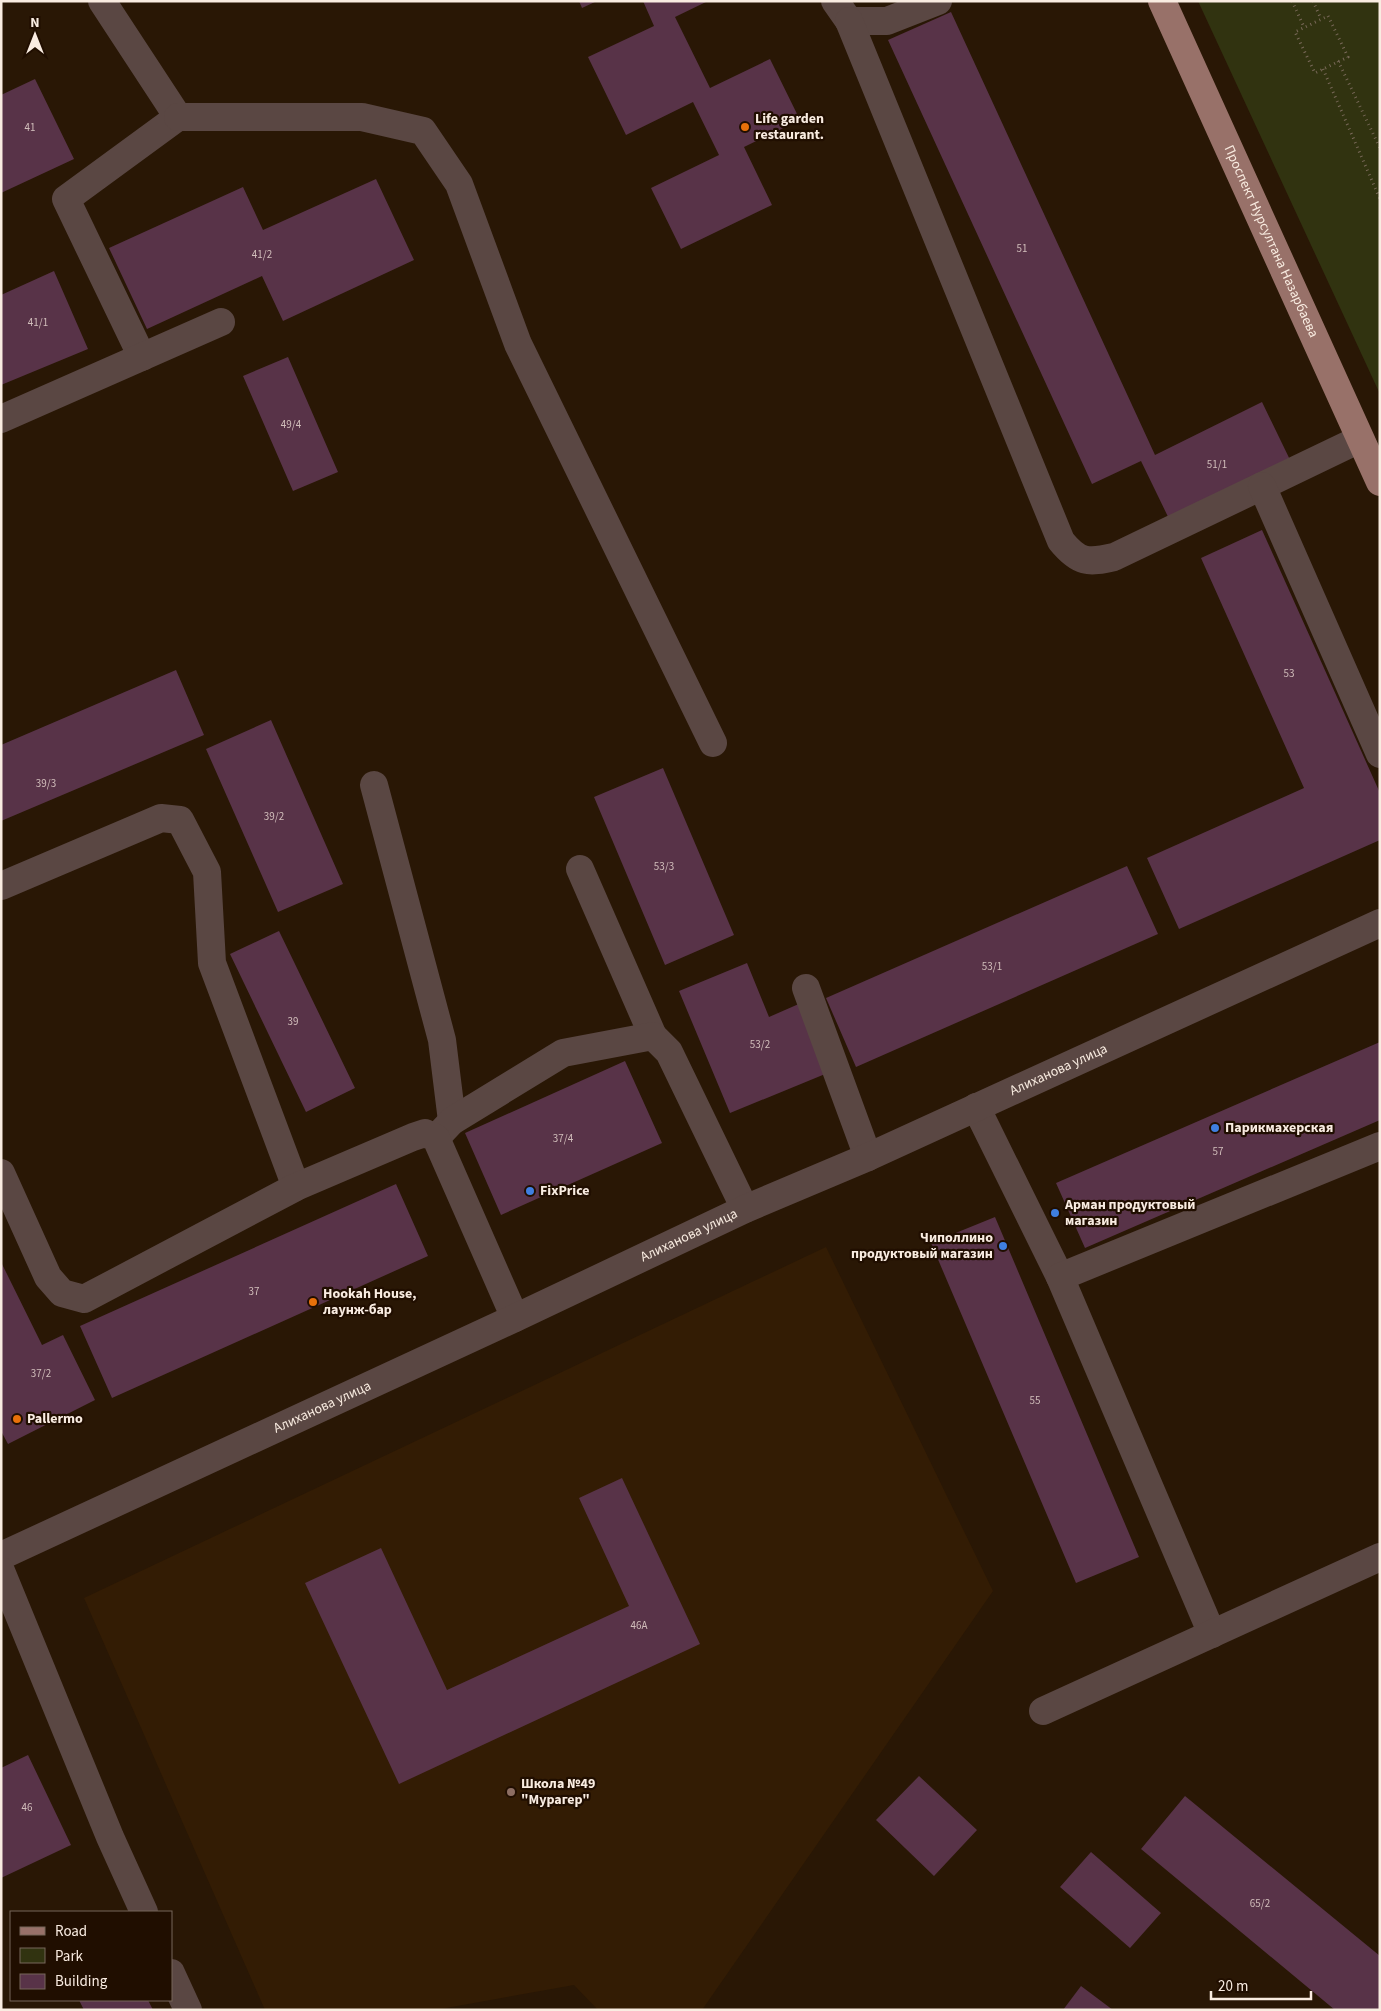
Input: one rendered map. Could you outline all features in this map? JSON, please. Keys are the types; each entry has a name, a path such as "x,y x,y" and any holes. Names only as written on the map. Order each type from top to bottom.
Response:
{"main road":[{"name":"Проспект Нурсултана Назарбаева","path":"1162,1 1380,482"}],"street":[{"path":"102,1 178,117"},
{"path":"842,11 888,21 938,1"},
{"path":"842,11 1061,541 1073,556 1091,562 1114,557 1360,439"},
{"path":"142,357 66,200 178,117 362,117 423,131 459,184 518,344 714,743"},
{"path":"1,418 221,322"},
{"path":"1262,486 1380,754"},
{"path":"374,785 442,1040 444,1130 515,1318"},
{"path":"1,886 161,818 180,820 207,872 208,919 212,963 296,1187"},
{"path":"580,869 653,1036 669,1052 745,1209"},
{"name":"Алиханова улица","path":"1,1556 515,1318 745,1209 868,1157 1376,932"},
{"path":"806,988 868,1157"},
{"path":"1,1173 48,1277 62,1293 84,1299 296,1187 413,1136 444,1130 563,1053 653,1036"},
{"path":"976,1108 1060,1277 1212,1634"},
{"path":"1060,1277 1380,1146"},
{"path":"1043,1711 1380,1557"},
{"path":"1,1571 110,1837 144,1911"},
{"path":"172,1975 188,2010"}],"path":[{"path":"1292,1 1304,27"},
{"path":"1313,1 1320,20"},
{"path":"1328,16 1348,57 1315,73 1294,32 1304,27 1328,16"},
{"path":"1338,61 1380,148"},
{"path":"1323,69 1380,198"}],"shaded area":[{"name":"Школа №49 \"Мурагер\"","path":"826,1247 993,1591 702,2010 598,2010 574,1985 435,2010 265,2010 84,1598"}],"green space":[{"path":"1198,1 1380,1 1380,394"}],"building":[{"path":"579,1 597,1 582,8"},
{"name":"Life garden restaurant.","path":"643,1 708,1 675,17 710,88 770,59 800,120 744,147 772,205 681,249 651,188 719,155 693,102 626,135 588,57 654,26"},
{"path":"951,12 1155,455 1262,402 1293,466 1172,525 1141,461 1092,484 888,40"},
{"path":"35,79 74,159 1,193 1,95"},
{"path":"376,179 414,260 283,321 262,276 147,329 109,248 243,187 263,230"},
{"path":"54,271 88,349 1,385 1,295"},
{"path":"288,357 338,472 293,491 243,376"},
{"path":"1262,530 1380,793 1380,840 1179,929 1147,858 1304,788 1201,558"},
{"path":"176,670 204,735 1,821 1,745"},
{"path":"271,720 343,884 278,912 206,749"},
{"path":"663,768 734,935 665,965 594,797"},
{"path":"1127,866 1158,934 856,1067 826,998"},
{"path":"279,931 355,1088 306,1112 230,954"},
{"path":"747,963 769,1017 801,1003 830,1072 730,1113 679,991"},
{"path":"1380,1042 1380,1120 1085,1248 1056,1183"},
{"path":"625,1061 662,1143 501,1215 465,1133"},
{"path":"396,1184 428,1256 112,1398 80,1326"},
{"path":"995,1217 1139,1557 1076,1583 931,1243"},
{"path":"1,1262 42,1345 63,1335 95,1400 8,1444 1,1431"},
{"path":"622,1478 700,1644 399,1784 305,1583 381,1548 447,1690 629,1606 579,1498"},
{"path":"28,1755 71,1845 1,1878 1,1768"},
{"path":"919,1776 977,1830 934,1876 876,1820"},
{"path":"1185,1796 1380,1956 1380,2010 1335,2010 1141,1849"},
{"path":"1091,1852 1161,1913 1130,1948 1060,1887"},
{"path":"1081,1986 1113,2010 1063,2010"},
{"path":"80,2001 148,2001 153,2010 84,2010"}],"place":[{"name":"Life garden restaurant.","path":"745,127"},
{"name":"Парикмахерская","path":"1215,1128"},
{"name":"FixPrice","path":"530,1191"},
{"name":"Арман продуктовый магазин","path":"1055,1213"},
{"name":"Чиполлино продуктовый магазин","path":"1003,1246"},
{"name":"Hookah House, лаунж-бар","path":"313,1302"},
{"name":"Pallermo","path":"17,1419"},
{"name":"Школа №49 \"Мурагер\"","path":"511,1792"}]}
